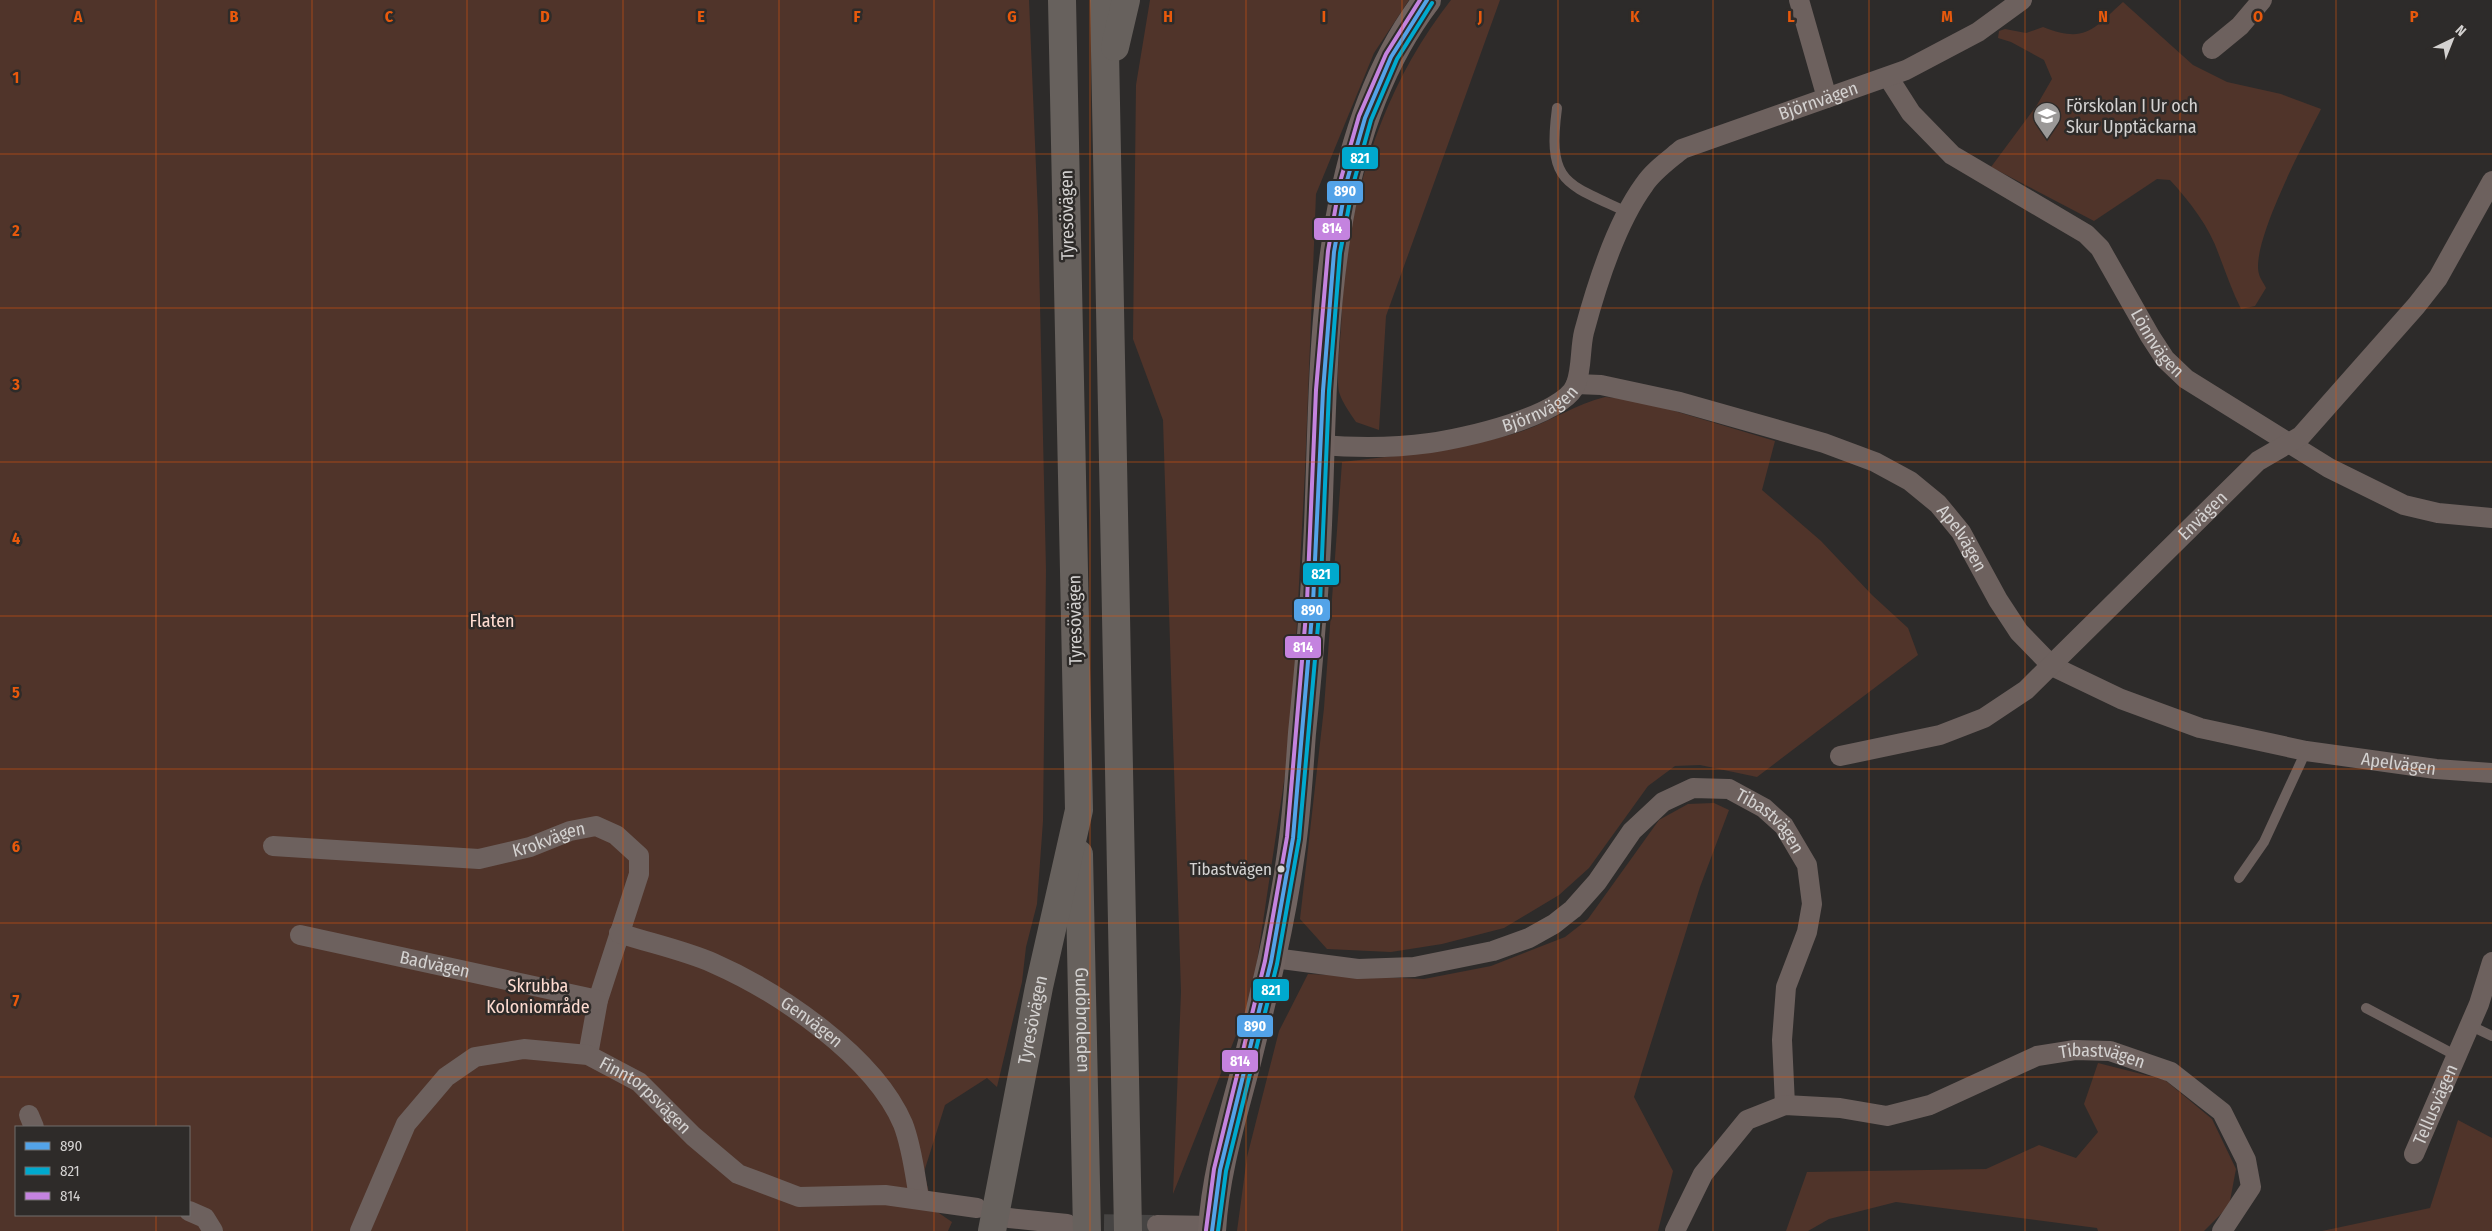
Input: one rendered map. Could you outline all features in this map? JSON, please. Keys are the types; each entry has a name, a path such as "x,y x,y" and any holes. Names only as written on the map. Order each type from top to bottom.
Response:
{"highway":[{"name":"Tyresövägen","path":"1001,1224 1039,987 1079,810 1062,0"},
{"path":"1104,0 1128,1231"},
{"path":"1105,90 1126,0"},
{"name":"Gudöbroleden","path":"1077,1228 1079,810"}],"street":[{"path":"1157,1225 1212,1229 1217,1187 1228,1137 1274,958 1292,851 1318,528 1320,445 1332,265 1342,198 1360,136 1382,77 1399,41 1427,0"},
{"path":"1800,0 1827,98"},
{"name":"Björnvägen","path":"1320,445 1343,447 1429,443 1499,428 1548,409 1568,397 1576,384 1584,333 1616,236 1644,185 1682,149 1888,77 1978,32 2022,0"},
{"path":"2212,49 2240,26 2262,0"},
{"name":"Lönnvägen","path":"1888,77 1911,113 1952,155 2086,234 2100,248 2150,336 2165,359 2179,372 2329,468 2404,505 2438,513 2492,518"},
{"name":"Envägen","path":"1840,756 1940,735 1984,718 2026,690 2258,461 2301,436 2416,306 2438,278 2492,181"},
{"name":"Apelvägen","path":"1576,384 1601,385 1680,402 1824,444 1875,462 1910,481 1938,504 1961,532 1998,600 2019,632 2052,666 2121,699 2200,728 2306,751 2436,769 2492,773"},
{"name":"Tibastvägen","path":"1274,958 1358,968 1414,967 1484,953 1529,938 1554,924 1573,909 1597,882 1632,831 1663,802 1693,788 1729,789 1764,808 1784,826 1807,865 1812,904 1808,932 1786,987 1782,1040 1785,1105"},
{"name":"Krokvägen","path":"273,846 479,858 530,847 570,831 596,826 616,835 639,856 639,874 598,1000 588,1055"},
{"name":"Genvägen","path":"619,933 712,962 771,993 837,1041 885,1092 903,1125 919,1198"},
{"name":"Badvägen","path":"300,935 598,1000"},
{"name":"Tellusvägen","path":"2414,1154 2455,1055 2479,1004 2492,962"},
{"name":"Finntorpsvägen","path":"360,1231 406,1124 446,1078 475,1057 524,1049 588,1055 639,1082 693,1136 738,1174 799,1197 885,1195 919,1198 977,1208"},
{"name":"Tibastvägen","path":"1675,1231 1703,1174 1747,1120 1785,1105 1840,1108 1888,1116 1930,1105 2037,1056 2075,1050 2110,1051 2171,1072 2222,1112 2246,1160 2252,1187 2222,1231"},
{"path":"190,1211 205,1218 213,1231"},
{"path":"1001,1224 1077,1228"}],"lane":[{"path":"1557,108 1553,137 1555,160 1561,175 1573,187 1629,213"},
{"path":"2238,878 2264,842 2306,751"},
{"name":"Tellusvägen","path":"2366,1008 2455,1055"},
{"path":"2469,1025 2492,1036"}],"green space":[{"name":"Flaten","path":"0,0 1029,0 1038,215 1046,570 1043,821 1037,904 1026,947 1022,982 997,1087 987,1078 945,1105 924,1172 933,1209 952,1222 948,1231 0,1231"},
{"path":"1150,0 1409,0 1374,53 1316,194 1305,471 1291,735 1252,995 1173,1194 1181,992 1163,420 1133,339 1136,85"},
{"path":"1451,0 1500,0 1386,316 1379,430 1356,422 1344,404 1339,392 1338,361 1349,240 1358,197 1370,155 1385,114 1403,74 1425,36"},
{"path":"2123,2 2193,65 2227,82 2281,94 2321,109 2292,166 2263,240 2258,260 2260,278 2266,288 2255,306 2241,309 2210,234 2192,206 2170,180 2157,179 2094,221 1991,167 2037,105 2052,79 2044,60 2011,42 1998,38 1999,31 2005,29 2026,33 2043,27 2058,32 2079,34 2096,26"},
{"path":"1605,397 1638,400 1775,441 1762,490 1821,541 1872,595 1908,628 1918,655 1757,777 1700,765 1675,766 1648,786 1589,868 1559,895 1504,928 1442,944 1391,952 1327,949 1300,919 1324,708 1342,462 1428,451 1492,440 1536,426 1582,405"},
{"path":"1714,803 1729,810 1700,887 1634,1097 1673,1171 1658,1231 1237,1231 1247,1157 1279,1031 1308,974 1424,979 1491,966 1565,937 1588,919 1659,820 1688,804"},
{"path":"2098,1063 2165,1080 2212,1119 2236,1169 2229,1206 2204,1231 2098,1231 2097,1228 1896,1202 1829,1219 1808,1231 1786,1231 1807,1172 1986,1169 2039,1145 2076,1158 2098,1132 2084,1104"},
{"path":"2458,1120 2492,1138 2492,1231 2322,1231 2430,1208"}],"tunnel":[{"path":"1074,1224 1157,1225"}],"transit line":[{"name":"814","path":"1206,1230 1214,1169 1265,961 1287,837 1307,602 1316,390 1328,251 1340,182 1359,116 1386,54 1420,0"},
{"name":"890","path":"1212,1231 1220,1170 1271,962 1293,838 1313,603 1323,391 1334,252 1346,184 1365,118 1391,57 1427,0"},
{"name":"821","path":"1218,1231 1226,1171 1277,964 1299,839 1320,603 1329,391 1340,253 1353,185 1371,120 1397,59 1432,3"}],"place":[{"name":"Förskolan I Ur och Skur Upptäckarna","path":"2047,140"},
{"name":"Tibastvägen","path":"1281,869"}],"park label":[{"name":"Skrubba Koloniområde","path":"538,996"}]}
